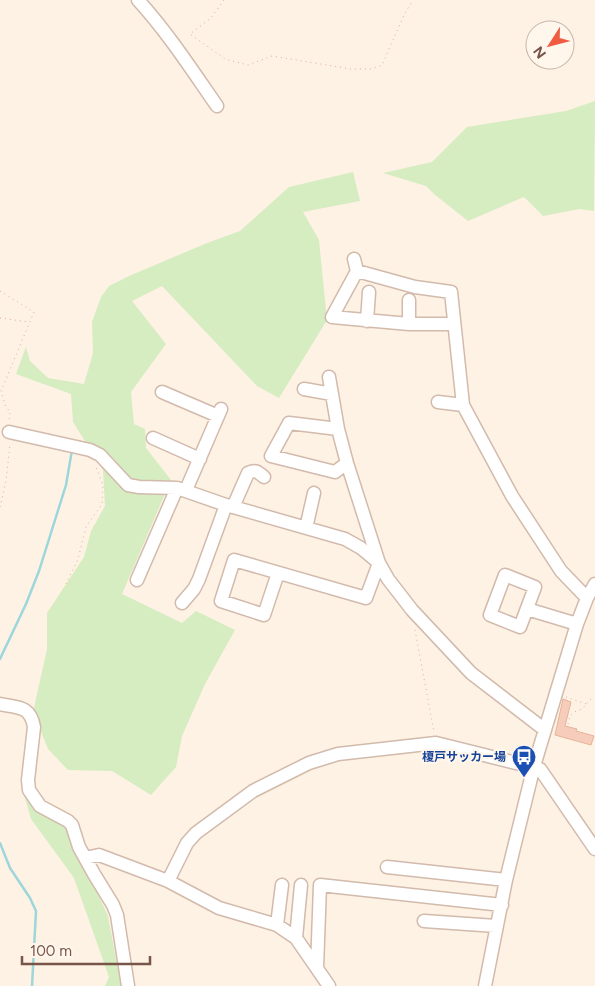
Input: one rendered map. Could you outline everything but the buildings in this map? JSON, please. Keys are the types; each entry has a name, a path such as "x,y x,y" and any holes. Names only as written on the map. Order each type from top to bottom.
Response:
{"street":[{"path":"138,0 165,32 217,106"},
{"path":"454,324 409,324 332,317 355,265 415,288 451,292 463,405 512,496 561,571 587,598"},
{"path":"367,321 369,292"},
{"path":"409,300 409,324"},
{"path":"329,377 338,429 347,463 379,563 388,579 412,610 472,672 545,730"},
{"path":"304,389 332,394"},
{"path":"137,580 182,489 200,459 219,412 162,392"},
{"path":"438,402 463,405"},
{"path":"338,429 290,423 271,456 335,472 347,463"},
{"path":"9,432 95,452 128,486 182,489 230,506 345,539 361,548 379,563"},
{"path":"152,438 200,459"},
{"path":"182,603 194,589 230,506 248,473 257,471 264,477"},
{"path":"306,528 314,493"},
{"path":"278,573 264,614 221,601 234,560 366,598 379,563"},
{"path":"485,986 506,880 534,766 577,624 587,598 595,584"},
{"path":"527,609 577,624"},
{"path":"0,704 24,709 30,714 34,727 28,780 29,790 40,806 72,825 79,847 113,904 117,915 128,986"},
{"path":"168,881 187,843 196,833 253,792 285,774 309,763 338,754 436,743 540,769 595,849"},
{"path":"86,858 99,854 168,881 219,908 278,925 296,938 329,986"},
{"path":"387,867 506,880"},
{"path":"278,925 282,885"},
{"path":"296,938 301,885"},
{"path":"317,968 320,885 502,905"},
{"path":"424,921 496,926"}],"path":[{"path":"224,0 210,18 190,34 225,59 248,65 272,56 351,68 371,69 382,65 404,15 413,0"},
{"path":"0,291 34,312 1,391 5,405 10,412 10,446 6,481 0,507"},
{"path":"0,318 30,322"},
{"path":"66,584 78,559 86,527 102,504 103,485 96,468"},
{"path":"415,627 436,743"},
{"path":"556,694 587,704"},
{"path":"568,724 570,716 591,699 595,699"}],"green space":[{"path":"595,101 594,211 579,209 543,216 524,197 468,221 426,186 383,173 432,162 467,127 566,111"},
{"path":"353,172 360,201 303,212 319,240 327,320 279,398 257,386 162,286 132,301 166,344 131,392 134,424 145,429 146,448 171,480 122,594 182,623 196,611 235,630 205,684 182,736 176,767 151,795 112,771 68,770 48,749 33,712 47,649 47,613 84,557 91,531 105,506 103,470 73,422 71,394 16,374 26,347 30,361 48,378 84,384 93,353 92,322 101,297 109,286 207,243 240,231 289,187"},
{"path":"23,791 61,813 108,916 121,986 105,986 109,977 74,878 31,819"}],"waterway":[{"path":"0,659 39,571 66,485 72,450"},
{"path":"0,843 10,868 30,898 36,911 32,986"}],"place":[{"name":"榎戸サッカー場","path":"524,778"}]}
